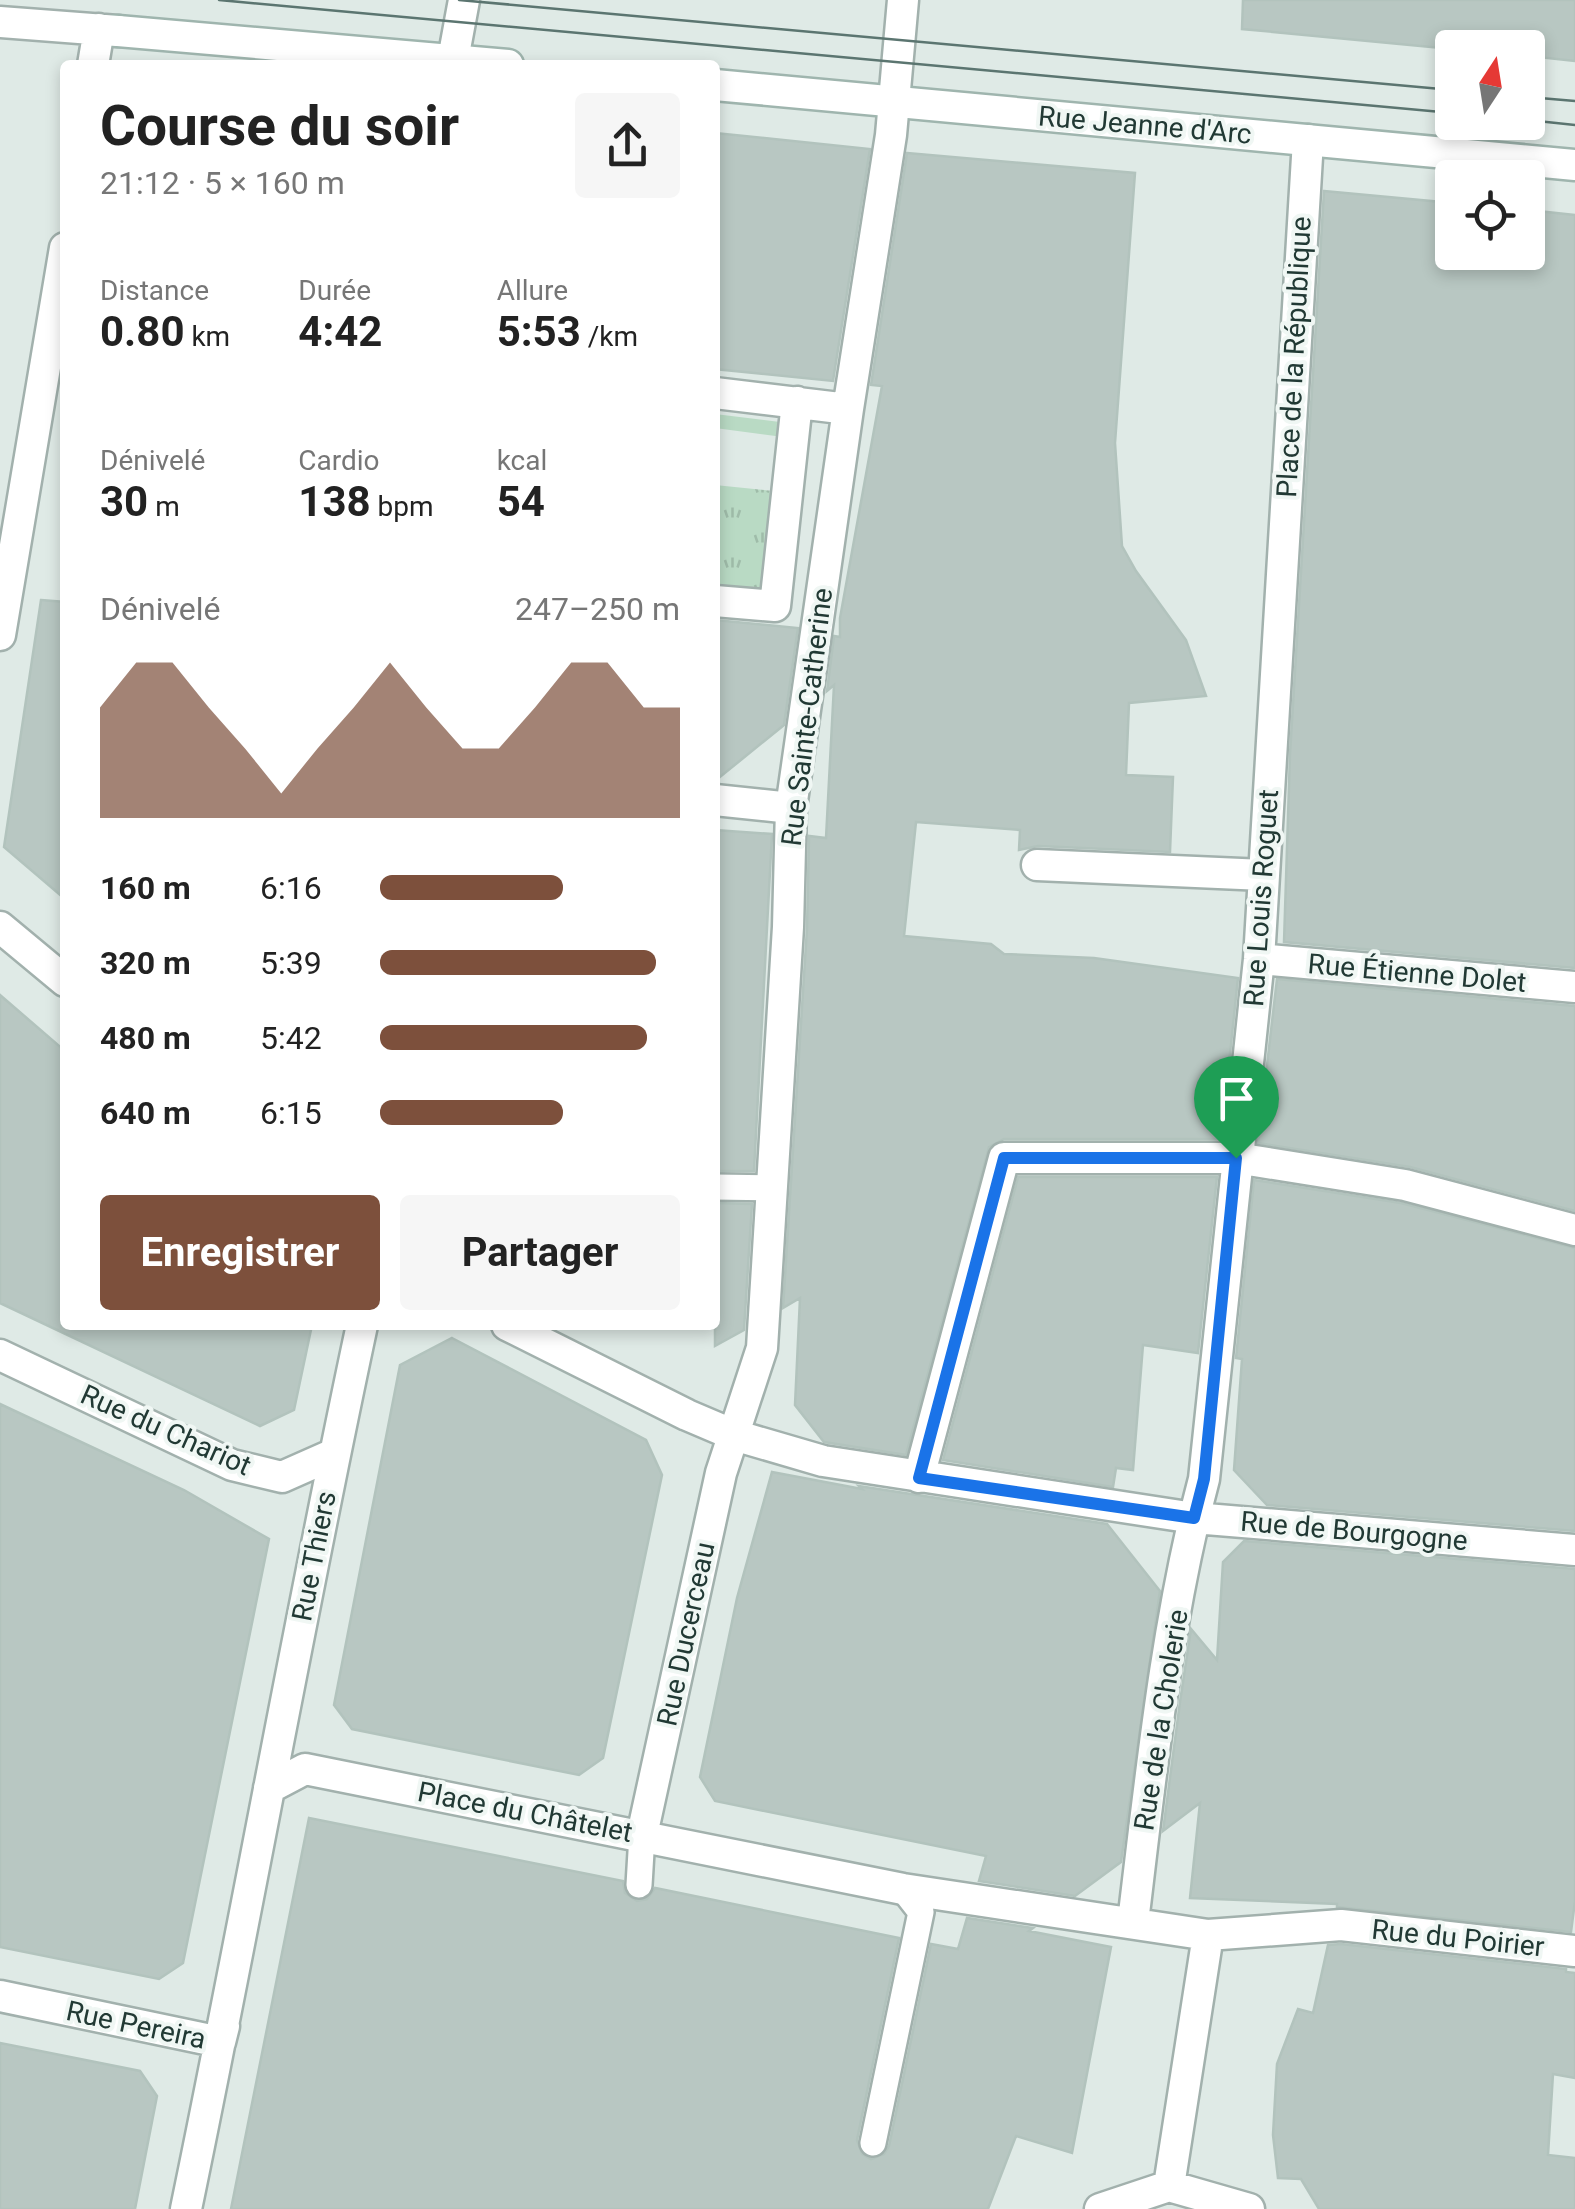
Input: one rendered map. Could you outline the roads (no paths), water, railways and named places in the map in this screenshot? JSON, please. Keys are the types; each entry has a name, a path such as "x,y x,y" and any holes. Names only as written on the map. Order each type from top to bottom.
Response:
{"street":[{"path":"453,60 464,0"},
{"name":"Rue Sainte-Catherine","path":"734,1435 762,1348 792,808 895,102 904,0"},
{"path":"0,22 97,22 435,60"},
{"path":"93,60 97,22"},
{"name":"Rue Jeanne d'Arc","path":"720,85 1575,165"},
{"name":"Place de la République","path":"1282,574 1308,140"},
{"path":"0,635 60,311"},
{"path":"720,394 848,409"},
{"path":"720,600 776,606 797,402"},
{"name":"Rue Louis Roguet","path":"1194,1518 1204,1479 1260,959 1264,876 1284,695 1282,574"},
{"path":"720,801 792,808"},
{"path":"1037,865 1264,876"},
{"path":"0,927 60,977"},
{"name":"Rue Étienne Dolet","path":"1260,959 1575,987"},
{"path":"919,1478 1004,1158 1236,1158 1405,1185 1575,1230"},
{"name":"Rue Thiers","path":"269,1788 361,1330"},
{"name":"Rue de Bourgogne","path":"517,1330 734,1435 823,1460 1194,1518 1575,1550"},
{"name":"Rue du Chariot","path":"0,1355 232,1465 282,1477 334,1454"},
{"name":"Rue Ducerceau","path":"642,1835 720,1472 734,1435"},
{"name":"Rue de la Cholerie","path":"1133,1922 1156,1738 1194,1518"},
{"name":"Place du Châtelet","path":"269,1788 305,1768 904,1889 1208,1934 1341,1925"},
{"name":"Rue Pereira","path":"0,1996 220,2042 269,1788"},
{"name":"Rue du Poirier","path":"1341,1925 1575,1951"},
{"path":"1169,2186 1208,1934"},
{"path":"186,2209 220,2042"},
{"path":"1100,2209 1169,2186 1250,2209"}],"lane":[{"path":"720,1187 773,1188"},
{"path":"639,1885 642,1835"},
{"path":"873,2143 920,1912 904,1889"}],"tram line":[{"path":"219,0 1435,111"},
{"path":"459,0 1435,88"},
{"path":"1545,98 1575,101"},
{"path":"1545,122 1575,125"}]}
